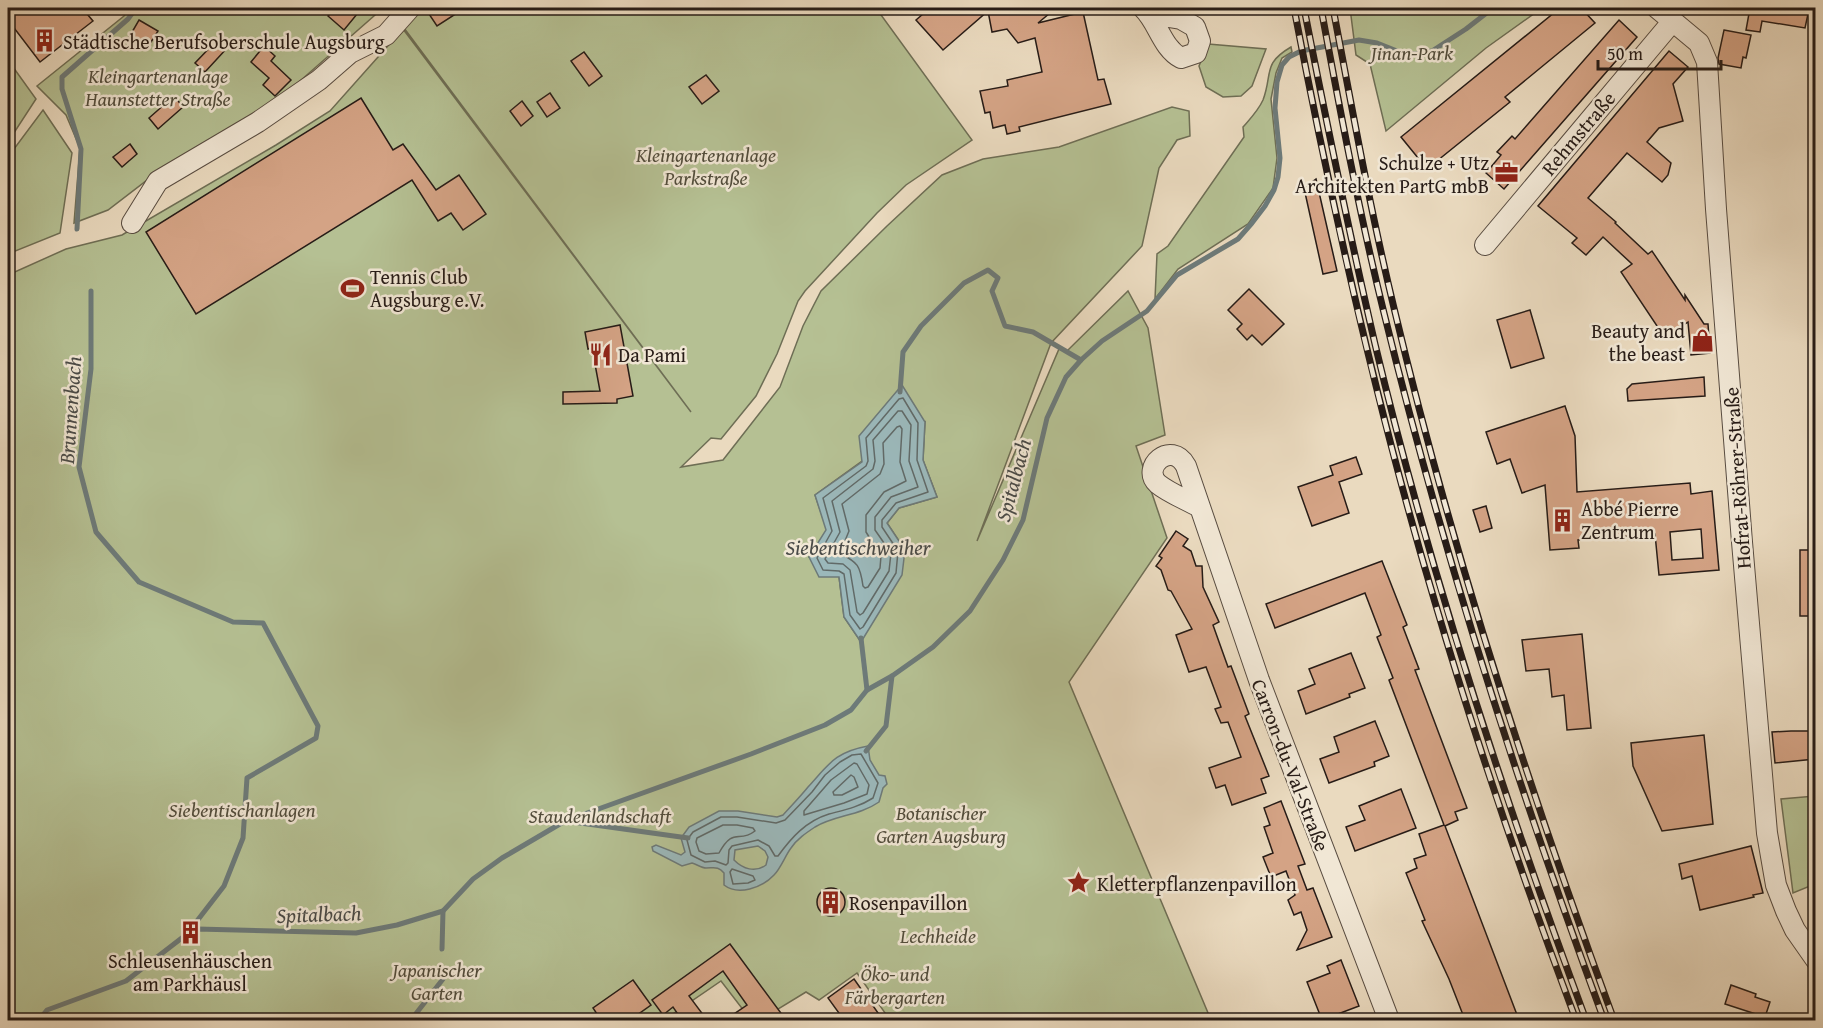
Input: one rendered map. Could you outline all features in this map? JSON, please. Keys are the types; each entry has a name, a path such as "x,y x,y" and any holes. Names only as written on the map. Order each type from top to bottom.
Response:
{"street":[{"path":"132,223 158,181 258,122 319,80 350,53 386,35 410,8"},
{"name":"Hofrat-Röhrer-Straße","path":"1657,8 1699,43 1707,62 1716,209 1762,787 1776,885 1795,930 1815,960"},
{"name":"Rehmstraße","path":"1485,245 1672,22"},
{"name":"Carron-du-Val-Straße","path":"1199,507 1259,680 1389,1020"}],"green space":[{"name":"Kleingartenanlage Haunstetter Straße","path":"130,8 383,8 283,96 146,181 108,210 74,223 80,148 66,115 37,86 124,16"},
{"path":"423,8 876,8 972,140 906,185 805,291 798,301 777,354 756,396 721,439 711,438 681,467 723,460 780,387 803,326 821,291 942,175 983,159 1059,147 1172,107 1189,111 1190,136 1177,140 1159,168 1142,246 1051,343 977,541 1059,349 1067,351 1128,291 1148,328 1165,435 1136,446 1167,538 1069,682 1211,1020 890,1020 857,973 819,1000 806,992 760,1020 751,1020 721,981 664,1020 8,1020 8,275 66,249 122,235 276,145 330,111 403,29 691,412 404,28","holes":["925,422 923,460 937,497 899,508 887,523 905,550 861,642 844,617 839,577 809,557 827,530 815,495 862,461"]},
{"name":"Jinan-Park","path":"1350,8 1542,8 1486,48 1386,131 1370,64 1356,55"},
{"path":"1208,44 1266,49 1252,86 1241,96 1223,97 1206,87 1199,66"},
{"path":"1291,47 1292,52 1282,58 1276,73 1271,99 1277,158 1273,188 1248,224 1178,269 1155,299 1157,254 1168,246 1244,137 1243,127 1263,100 1272,64"},
{"path":"8,60 36,99 8,142"},
{"path":"43,110 72,153 60,233 8,254 8,157"},
{"path":"1815,796 1815,884 1793,893 1781,799"}],"water":[{"name":"Siebentischweiher","path":"902,385 925,422 923,460 937,497 899,508 887,523 905,550 902,575 861,642 844,617 839,577 819,577 809,557 826,530 815,495 862,462 859,436"},
{"path":"868,746 870,760 879,775 885,776 887,784 883,788 879,802 815,827 793,845 769,880 757,887 743,890 730,888 724,885 724,873 718,868 704,868 692,863 682,866 653,851 652,847 656,845 681,855 685,852 681,838 689,827 719,811 738,811 777,817 783,815 834,760","holes":["758,846 765,851 768,857 766,865 758,869 745,868 734,860 735,850"]}],"building":[{"name":"Städtische Berufsoberschule Augsburg","path":"8,8 97,8 88,15 93,21 40,62 8,20"},
{"path":"335,8 362,8 344,30 328,16"},
{"path":"439,8 465,8 437,26 429,14"},
{"path":"930,8 1056,8 1038,23 1083,12 1098,80 1104,79 1111,104 1019,127 1020,131 1007,134 1005,125 993,128 990,112 985,113 980,91 1008,86 1007,80 1042,72 1035,38 1018,43 1007,29 992,32 988,11 943,50 916,20"},
{"path":"1560,8 1581,8 1595,23 1505,97 1510,102 1427,169 1401,137"},
{"path":"1750,8 1773,8 1808,14 1805,28 1762,21 1760,32 1746,30"},
{"path":"139,20 158,31 146,50 128,39"},
{"path":"1619,20 1637,37 1504,189 1486,173 1501,155 1497,152 1512,136 1515,139"},
{"path":"1724,30 1751,35 1746,58 1743,57 1741,68 1719,64 1718,58"},
{"path":"219,38 228,47 205,72 195,63"},
{"path":"264,46 275,56 271,61 291,80 275,96 263,85 269,78 251,62"},
{"path":"1669,51 1688,67 1673,84 1683,121 1659,128 1647,142 1671,163 1668,175 1662,182 1627,153 1588,198 1648,254 1652,251 1685,300 1685,295 1704,324 1708,324 1710,353 1691,355 1688,322 1665,338 1621,272 1632,264 1603,237 1586,255 1572,243 1577,238 1538,206"},
{"path":"584,52 602,76 589,86 571,61"},
{"path":"706,75 719,91 702,104 689,87"},
{"path":"550,93 560,108 547,117 537,102"},
{"path":"174,96 183,107 158,129 149,118"},
{"path":"361,98 393,150 403,144 436,190 459,175 486,214 463,230 451,213 438,221 412,180 196,314 146,232"},
{"path":"522,101 533,116 521,126 510,111"},
{"path":"130,144 137,154 122,167 113,157"},
{"path":"1316,179 1337,271 1323,274 1304,188"},
{"path":"1249,289 1284,324 1262,345 1252,335 1247,340 1237,329 1242,324 1228,310"},
{"path":"1530,310 1544,358 1511,368 1497,320"},
{"path":"620,325 633,396 617,399 617,403 563,404 563,392 600,391 592,348 588,349 585,332"},
{"path":"1704,377 1705,396 1628,401 1627,389 1632,384"},
{"path":"1565,406 1575,436 1577,492 1690,483 1691,494 1712,491 1719,570 1659,575 1655,534 1578,540 1579,548 1550,550 1545,485 1522,493 1510,459 1497,464 1486,432","holes":["1701,529 1703,558 1672,560 1670,532"]},
{"path":"1356,457 1362,474 1339,482 1349,513 1312,526 1298,487 1333,475 1330,466"},
{"path":"1486,506 1492,528 1480,532 1473,510"},
{"path":"1176,531 1188,539 1183,546 1191,551 1196,566 1202,566 1203,587 1219,622 1213,625 1228,667 1231,666 1249,714 1245,716 1269,776 1261,779 1266,793 1232,805 1225,785 1216,788 1209,768 1241,757 1228,722 1221,723 1215,709 1221,707 1206,667 1189,672 1176,635 1192,629 1171,591 1168,590 1161,570 1156,566 1162,558 1159,556"},
{"path":"1800,550 1815,550 1815,616 1800,616"},
{"path":"1382,561 1407,625 1403,627 1419,669 1415,670 1467,808 1455,812 1458,820 1445,826 1519,1020 1465,1020 1422,921 1425,920 1406,873 1417,868 1414,859 1426,855 1419,834 1444,825 1389,680 1393,678 1377,637 1381,635 1365,593 1275,628 1266,604"},
{"path":"1582,634 1591,728 1567,730 1564,695 1552,697 1549,669 1526,671 1522,640"},
{"path":"1351,653 1365,688 1349,694 1350,697 1306,714 1298,691 1315,684 1309,669"},
{"path":"1375,721 1389,756 1374,762 1375,766 1329,783 1320,759 1339,752 1334,737"},
{"path":"1815,731 1815,759 1775,763 1772,732"},
{"path":"1704,735 1713,824 1662,831 1633,766 1631,743"},
{"path":"1401,789 1416,828 1355,851 1346,827 1365,820 1359,806"},
{"path":"1281,801 1305,864 1298,866 1307,890 1313,888 1332,937 1297,950 1307,930 1301,912 1294,915 1288,900 1295,895 1286,871 1271,877 1263,857 1273,853 1264,827 1270,825 1264,808"},
{"path":"1751,846 1763,893 1700,910 1692,876 1682,879 1679,864"},
{"name":"Rosenpavillon","path":"831,888 841,892 845,902 841,912 831,916 821,912 817,902 821,892"},
{"path":"730,944 786,1020 725,1020 747,1005 723,971 689,996 707,1020 682,1020 673,1007 663,1015 652,1000"},
{"path":"1341,960 1359,1006 1322,1020 1307,982 1330,973 1327,966"},
{"path":"854,979 883,1020 844,1020 828,998"},
{"path":"633,980 651,1005 630,1020 601,1020 593,1008"},
{"path":"1731,985 1770,1002 1765,1017 1725,1004"}],"waterway":[{"path":"77,229 81,149 62,89 62,77 128,19 136,8"},
{"name":"Spitalbach","path":"192,932 197,929 356,933 397,925 443,911 473,879 502,858 565,821 751,754 825,725 851,710 867,690 892,676 933,647 970,611 1003,560 1023,520 1047,418 1066,377 1102,341 1147,311 1177,275 1238,239 1265,206 1278,177 1280,158 1275,108 1277,82 1282,65 1289,57 1301,51 1359,40 1377,43 1402,53 1415,54 1432,51 1493,8"},
{"path":"900,392 903,352 921,326 964,283 988,270 998,278 992,291 1005,326 1033,332 1081,360"},
{"name":"Brunnenbach","path":"91,291 91,369 79,467 96,532 139,582 233,622 263,623 318,726 316,738 247,778 243,838 224,886 190,930"},
{"path":"861,638 867,690"},
{"path":"866,751 886,726 892,676"},
{"path":"566,821 688,838"},
{"name":"Spitalbach","path":"442,949 443,911"},
{"path":"39,1020 47,1010 126,981 187,934"},
{"name":"Spitalbach","path":"411,1020 443,979"}],"railway":[{"path":"1294,8 1356,305 1413,526 1484,759 1519,864 1576,1020"},
{"path":"1304,8 1365,302 1396,430 1470,685 1526,853 1586,1020"},
{"path":"1321,8 1350,161 1375,275 1431,493 1512,758 1604,1020"},
{"path":"1333,8 1385,271 1441,489 1466,579 1522,756 1614,1020"}],"place":[{"name":"Städtische Berufsoberschule Augsburg","path":"45,41"},
{"name":"Schulze + Utz Architekten PartG mbB","path":"1507,173"},
{"name":"Tennis Club Augsburg e.V.","path":"352,288"},
{"name":"Beauty and the beast","path":"1703,341"},
{"name":"Da Pami","path":"600,354"},
{"name":"Abbé Pierre Zentrum","path":"1563,520"},
{"name":"Kletterpflanzenpavillon","path":"1079,883"},
{"name":"Rosenpavillon","path":"831,902"},
{"name":"Schleusenhäuschen am Parkhäusl","path":"190,933"}],"park label":[{"name":"Kleingartenanlage Parkstraße","path":"706,166"},
{"name":"Siebentischanlagen","path":"242,809"},
{"name":"Staudenlandschaft","path":"600,815"},
{"name":"Botanischer Garten Augsburg","path":"941,824"},
{"name":"Lechheide","path":"938,935"},
{"name":"Japanischer Garten","path":"437,980"},
{"name":"Öko- und Färbergarten","path":"895,984"}]}
